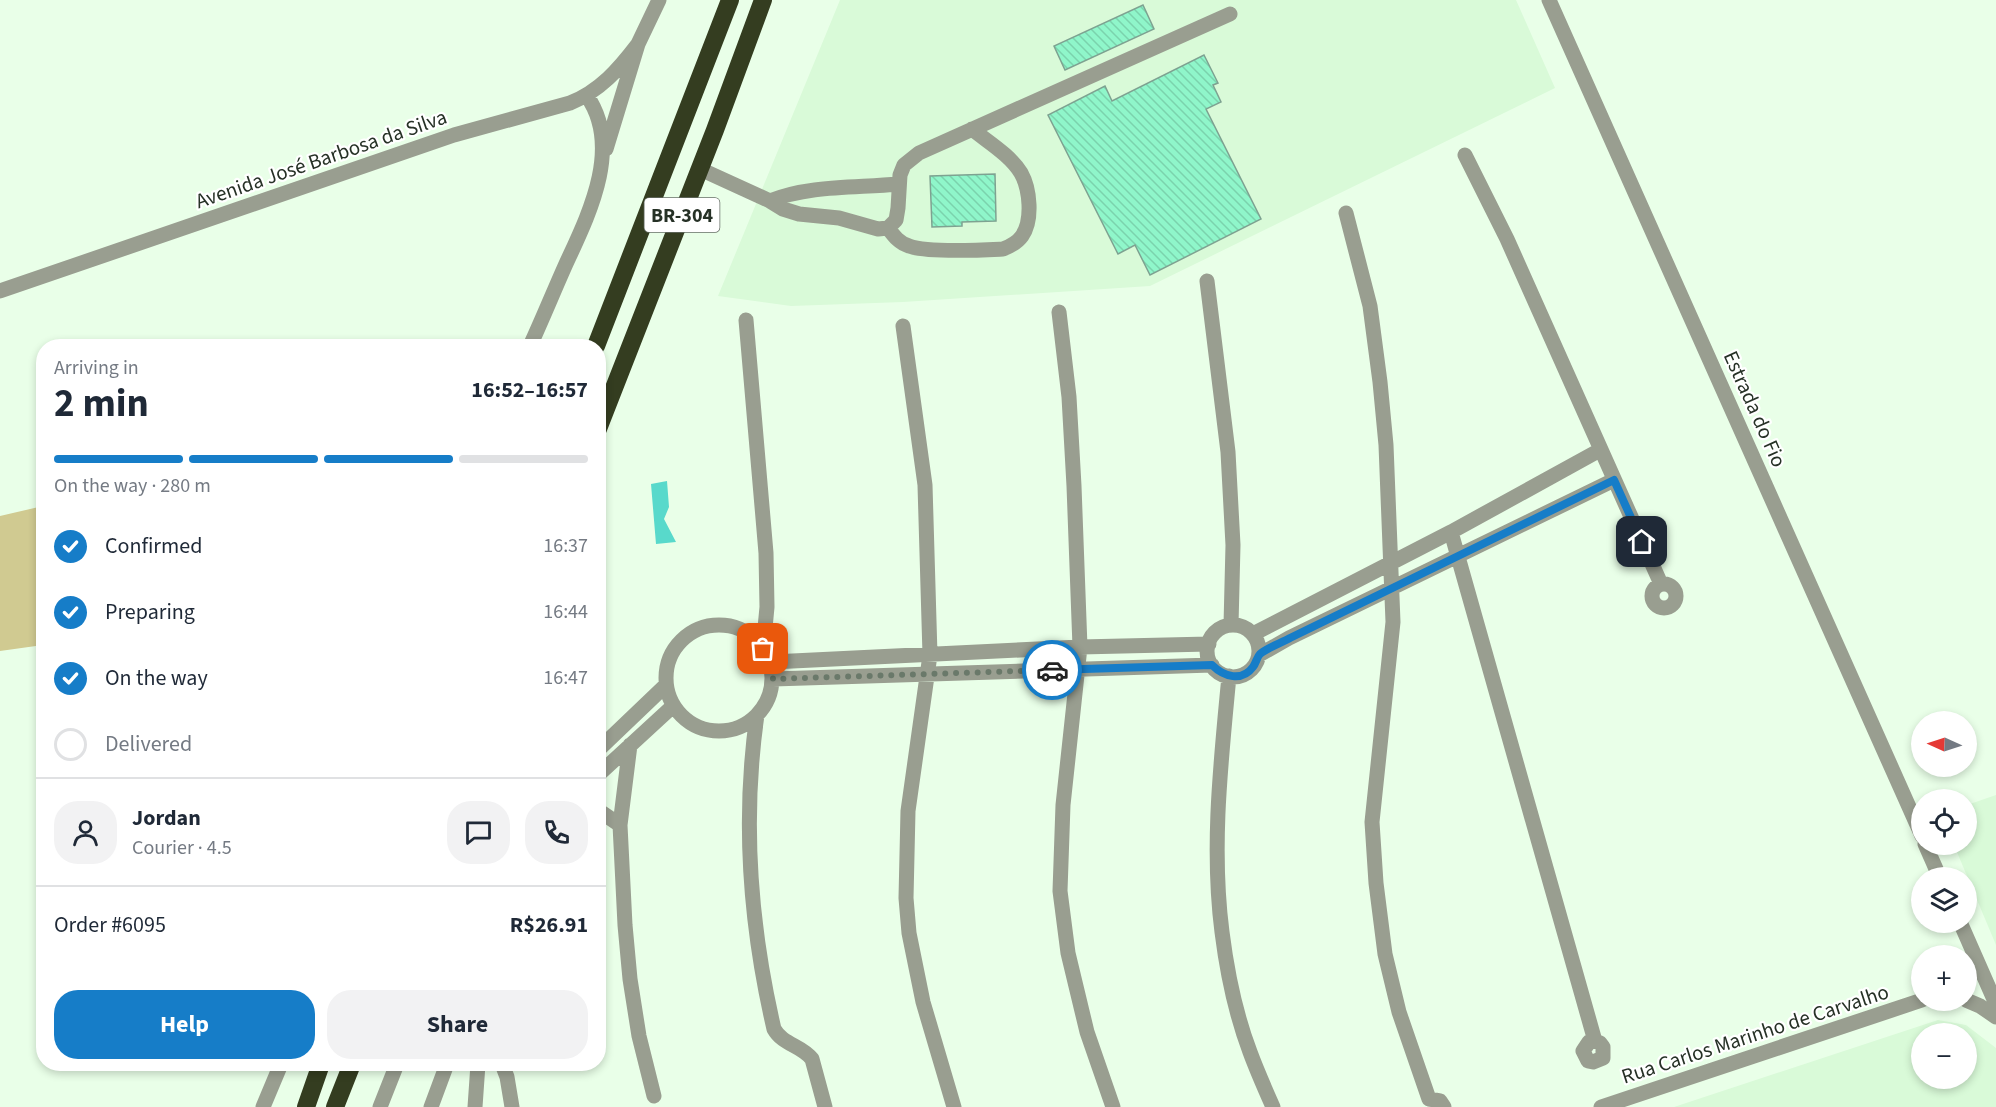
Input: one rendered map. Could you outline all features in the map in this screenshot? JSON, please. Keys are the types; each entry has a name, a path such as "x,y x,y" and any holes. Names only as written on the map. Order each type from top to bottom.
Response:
{"highway":[{"name":"BR-304","path":"599,339 730,0"},
{"name":"BR-304","path":"606,409 700,169 763,0"},
{"path":"307,1103 308,1071"},
{"path":"307,1103 318,1071"},
{"path":"335,1107 349,1071"}],"street":[{"path":"600,167 638,44 659,0"},
{"name":"Estrada do Fio","path":"1549,0 1911,811"},
{"path":"700,169 783,209 800,214 839,218 878,229 888,228 896,220 898,184 904,165 919,153 1230,14"},
{"name":"Avenida José Barbosa da Silva","path":"0,291 454,135 570,103 587,96 619,69 638,44"},
{"path":"533,339 582,230 598,184 602,149 599,124 594,105 587,96"},
{"path":"888,228 897,240 909,246 924,249 1003,249 1015,244 1023,235 1028,204 1021,173 1010,159 972,129"},
{"path":"1465,155 1507,239 1661,584"},
{"path":"770,201 784,195 801,192 898,184"},
{"path":"1347,213 1370,306 1386,445 1393,622 1372,822 1376,883 1386,954 1399,1012 1426,1103 1440,1101 1444,1107"},
{"path":"1208,281 1228,452 1233,545 1231,625"},
{"path":"1059,312 1069,397 1080,647 1063,805 1060,891 1068,952 1087,1032 1113,1107"},
{"path":"746,320 766,553 767,607 763,649"},
{"path":"903,326 925,485 930,655 908,812 906,898 909,933 923,1002 954,1107"},
{"path":"1253,634 1451,532 1600,450"},
{"path":"1259,655 1614,480"},
{"path":"1451,532 1594,1041"},
{"path":"710,625 728,625 744,631 759,642 772,662 773,679 770,695 763,710 752,721 738,729 720,732 701,729 685,720 673,706 666,685 670,656 680,641 694,631 710,625"},
{"path":"1231,625 1239,626 1253,634 1258,644 1259,655 1255,665 1248,672 1239,676 1229,676 1219,672 1212,665 1209,658 1209,644 1214,634 1231,625"},
{"path":"772,662 1080,647 1209,644"},
{"path":"773,679 1212,665"},
{"path":"1229,676 1219,792 1217,864 1222,932 1235,1002 1250,1051 1273,1107"},
{"path":"606,742 666,685"},
{"path":"606,768 673,706"},
{"path":"757,715 749,837 750,883 761,974 774,1029 778,1037 807,1052 812,1059 825,1107"},
{"path":"630,745 620,825 630,979 639,1036 654,1096"},
{"path":"606,815 620,825"},
{"path":"1965,933 1996,1004"},
{"name":"Rua Carlos Marinho de Carvalho","path":"1601,1107 1911,1004"},
{"path":"1977,1005 1996,1017"},
{"path":"263,1107 278,1071"},
{"path":"381,1107 394,1071"},
{"path":"431,1107 444,1071"},
{"path":"475,1107 478,1071"},
{"path":"505,1071 512,1107"}],"shaded area":[{"path":"840,0 1516,0 1555,88 1150,286 903,302 791,306 718,296"},
{"path":"36,508 36,646 0,651 0,516"},
{"path":"1996,795 1996,945 1977,900 1977,867 1963,867 1958,855 1977,855 1977,802"},
{"path":"1938,1020 1955,1023 1929,1023"},
{"path":"1911,1029 1911,1089 1977,1089 1977,1033 1996,1048 1996,1107 1674,1107"}],"water":[{"path":"667,481 669,507 664,519 676,542 656,544 651,484"}],"building":[{"path":"1143,5 1154,29 1065,70 1054,46"},
{"path":"1204,55 1218,83 1213,85 1221,102 1206,109 1261,219 1150,275 1135,245 1118,254 1048,115 1105,86 1112,101"},
{"path":"995,174 996,221 962,222 962,226 932,227 930,176"}],"way so far":[{"path":"763,649 772,662 773,679 1052,670"}],"route":[{"path":"1052,670 1212,665 1219,672 1229,676 1239,676 1248,672 1255,665 1259,655 1290,638 1614,480 1642,542"}]}
